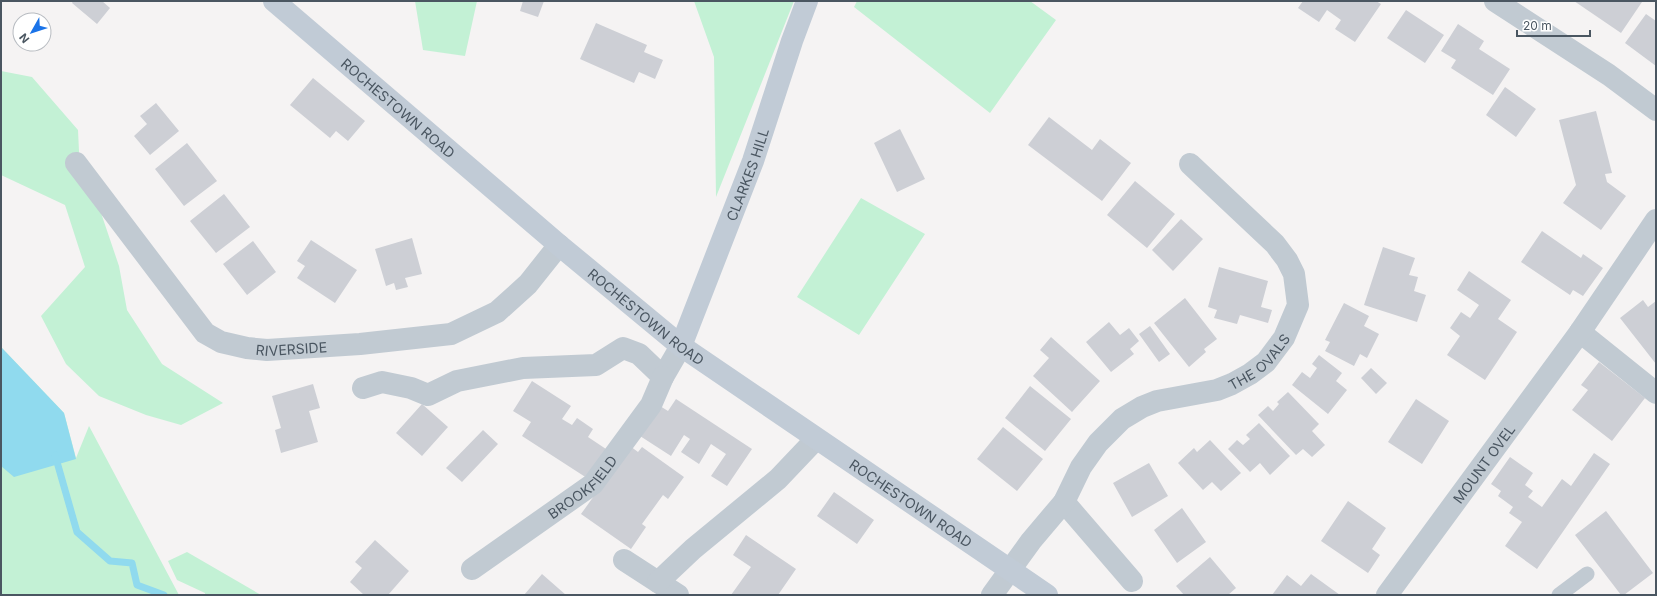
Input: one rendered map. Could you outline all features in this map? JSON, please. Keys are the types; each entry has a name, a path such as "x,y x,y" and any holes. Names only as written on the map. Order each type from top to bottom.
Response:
{"main road":[{"name":"ROCHESTOWN ROAD","path":"274,1 559,245 681,346 816,439 1011,569 1047,595"},
{"name":"CLARKES HILL","path":"681,346 753,161 792,41 807,1"}],"street":[{"path":"1495,1 1609,75 1656,110"},
{"name":"RIVERSIDE","path":"76,163 205,332 221,342 247,348 267,350 360,344 451,334 497,312 528,284 559,245"},
{"name":"THE OVALS","path":"992,595 1031,541 1064,502 1085,461 1098,443 1122,419 1153,403 1178,396 1217,390 1250,374 1266,362 1284,338 1298,305 1294,274 1287,260 1275,244 1190,164"},
{"name":"MOUNT OVEL","path":"1387,595 1580,332 1656,220"},
{"path":"1580,332 1656,394"},
{"name":"BROOKFIELD","path":"472,569 593,484 651,404 663,377 681,346"},
{"path":"363,388 382,382 411,388 428,395 456,381 523,368 596,365 623,348 639,354 663,377"},
{"path":"658,582 693,549 778,479 816,439"},
{"path":"1064,502 1132,581"},
{"path":"624,560 678,595"}],"lane":[{"path":"1559,595 1587,574"}],"green space":[{"path":"415,1 477,1 465,56 423,50"},
{"path":"694,1 794,1 716,197 714,57"},
{"path":"857,1 1030,1 1056,20 990,113 854,7"},
{"path":"1,71 32,77 78,130 80,173 100,210 119,266 127,310 162,364 223,403 181,425 146,415 99,396 66,364 41,316 85,267 65,205 1,175"},
{"path":"861,198 925,234 859,335 797,297"},
{"path":"1,347 64,413 76,458 89,426 179,595 1,595"},
{"path":"187,552 261,595 205,595 205,593 177,580 168,561"}],"water":[{"path":"1,347 64,413 76,459 14,477 1,466"}],"building":[{"path":"73,1 102,1 110,8 97,24 72,3"},
{"path":"523,1 544,1 538,17 520,11"},
{"path":"1303,1 1376,1 1381,4 1355,42 1335,29 1341,20 1327,10 1319,22 1298,8"},
{"path":"1574,1 1640,1 1642,2 1621,33"},
{"path":"1406,10 1444,35 1425,63 1387,38"},
{"path":"1646,14 1656,21 1656,66 1625,43"},
{"path":"596,23 647,45 644,52 663,60 655,79 639,72 634,83 580,59"},
{"path":"1458,24 1484,41 1479,49 1510,69 1493,95 1451,68 1456,60 1441,51"},
{"path":"313,78 365,121 348,141 336,131 330,138 290,105"},
{"path":"1505,87 1536,109 1516,137 1486,115"},
{"path":"156,103 179,131 150,155 134,136 147,124 140,116"},
{"path":"1596,111 1612,173 1605,174 1607,182 1626,196 1601,230 1563,203 1576,185 1559,120"},
{"path":"1049,117 1092,150 1100,139 1131,163 1102,201 1028,145"},
{"path":"900,129 925,179 897,192 874,143"},
{"path":"187,143 217,181 184,206 155,169"},
{"path":"1135,181 1175,214 1147,248 1107,215"},
{"path":"224,194 250,227 216,253 190,221"},
{"path":"1181,219 1203,239 1173,271 1152,250"},
{"path":"1542,231 1581,258 1583,254 1603,268 1583,296 1573,290 1570,295 1521,262"},
{"path":"412,238 422,274 405,278 408,287 396,290 394,283 386,286 375,249"},
{"path":"311,240 357,270 335,303 297,278 305,266 297,261"},
{"path":"253,241 276,272 247,295 223,264"},
{"path":"1383,247 1415,258 1409,275 1418,277 1414,291 1426,295 1417,322 1364,305"},
{"path":"1219,267 1268,281 1261,307 1272,310 1268,323 1240,315 1237,324 1214,318 1217,310 1208,307"},
{"path":"1469,271 1511,300 1498,319 1517,332 1485,380 1447,355 1460,336 1450,328 1461,312 1470,318 1479,305 1457,290"},
{"path":"1185,298 1217,339 1204,349 1206,352 1189,367 1154,323"},
{"path":"1643,300 1648,307 1656,301 1656,364 1620,318"},
{"path":"1344,303 1369,316 1364,326 1379,334 1367,358 1360,354 1354,366 1325,351 1330,342 1325,340"},
{"path":"1109,322 1120,335 1129,328 1139,341 1130,349 1134,354 1111,372 1086,342"},
{"path":"1150,326 1170,354 1159,362 1139,334"},
{"path":"1051,337 1100,381 1072,412 1033,376 1049,358 1040,350"},
{"path":"1319,355 1342,373 1336,381 1347,390 1328,414 1292,385 1302,372 1310,378 1317,368 1312,364"},
{"path":"1599,362 1645,398 1612,441 1572,410 1588,390 1581,385"},
{"path":"1371,368 1387,383 1376,394 1361,378"},
{"path":"532,381 571,406 562,419 572,425 577,418 593,429 588,437 609,451 590,480 522,436 531,422 513,411"},
{"path":"313,384 320,408 309,411 318,442 281,453 275,430 281,428 272,396"},
{"path":"1030,386 1071,419 1045,451 1005,418"},
{"path":"1288,392 1319,424 1312,431 1325,445 1312,457 1303,449 1296,455 1258,415 1268,406 1273,411 1279,404 1277,402"},
{"path":"676,399 752,449 727,486 711,476 726,454 711,444 699,464 681,452 690,439 684,435 671,456 640,436 660,406 668,411"},
{"path":"1416,399 1449,421 1422,464 1388,442"},
{"path":"422,404 448,427 422,456 396,433"},
{"path":"1259,423 1290,456 1270,475 1260,463 1250,472 1228,449 1237,440 1243,445 1250,439 1246,435"},
{"path":"1003,427 1043,459 1017,491 977,459"},
{"path":"483,430 498,444 462,482 446,468"},
{"path":"1210,440 1241,473 1221,491 1212,482 1203,490 1178,463 1194,448 1197,452"},
{"path":"630,446 638,452 642,447 684,477 668,499 663,495 642,524 646,527 631,549 581,514"},
{"path":"1594,453 1610,464 1537,569 1505,546 1522,522 1509,513 1513,507 1498,496 1501,491 1491,484 1510,457 1533,473 1525,485 1533,491 1528,497 1542,507 1562,479 1571,486"},
{"path":"1149,463 1168,496 1132,517 1113,483"},
{"path":"834,492 874,520 857,544 817,516"},
{"path":"1348,501 1386,528 1372,549 1380,555 1368,573 1321,541"},
{"path":"1182,508 1206,542 1177,563 1154,530"},
{"path":"1606,511 1653,573 1624,595 1621,595 1575,535"},
{"path":"746,535 796,569 778,595 731,595 751,567 733,555"},
{"path":"375,540 409,571 388,595 364,595 350,582 362,568 355,562"},
{"path":"1210,557 1236,588 1228,595 1184,595 1176,586"},
{"path":"542,574 566,595 524,595"},
{"path":"1311,574 1340,595 1272,595 1287,575 1301,586"}],"waterway":[{"path":"55,455 77,532 110,561 132,563 137,585 164,595"}]}
